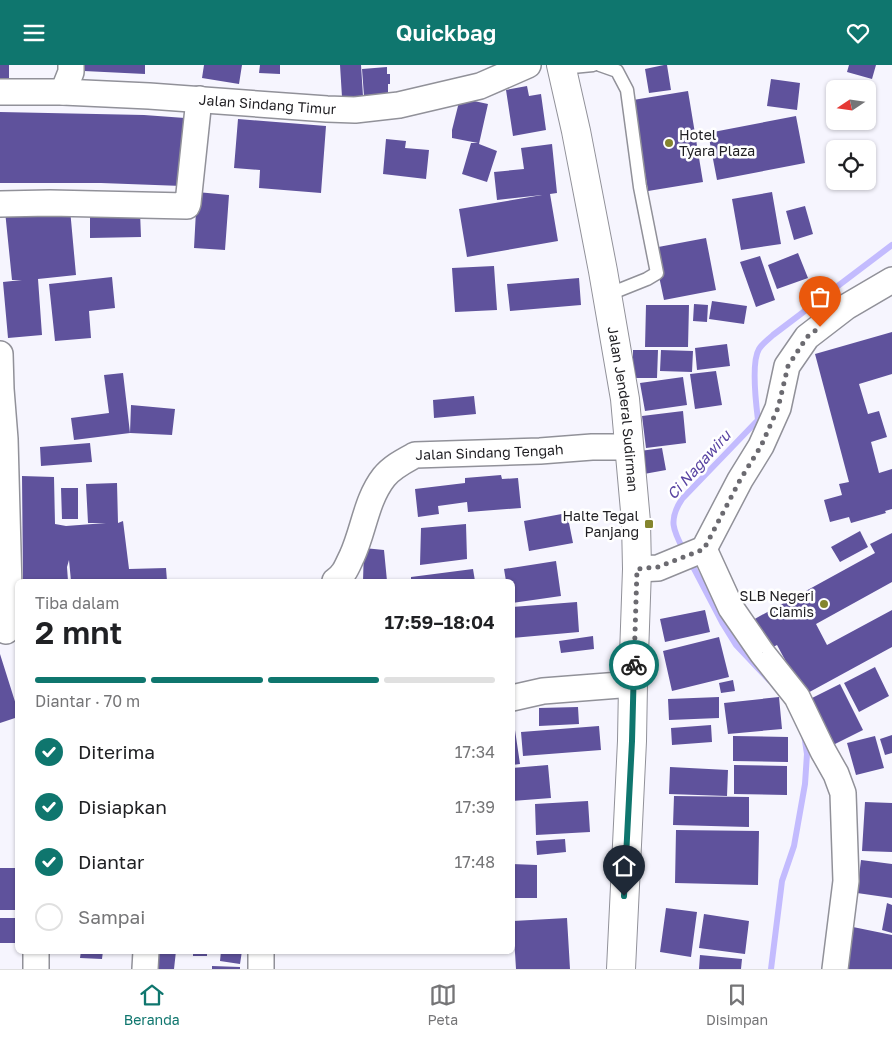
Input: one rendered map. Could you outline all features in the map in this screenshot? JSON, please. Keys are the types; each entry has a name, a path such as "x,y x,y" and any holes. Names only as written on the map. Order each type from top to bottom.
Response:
{"highway":[{"name":"Jalan Jenderal Sudirman","path":"562,67 607,295 625,399 636,522 648,568 633,684 621,969"}],"street":[{"path":"63,92 71,72 71,65"},
{"name":"Jalan Sindang Timur","path":"0,92 63,92 354,110 399,105 480,86 528,65"},
{"path":"0,204 50,203 187,206 200,99"},
{"path":"648,568 696,552 761,446 778,408 788,366 807,337 846,307 892,280"},
{"path":"0,353 5,439 9,588 8,631"},
{"name":"Jalan Sindang Tengah","path":"338,579 342,576 357,544 369,504 384,476 398,464 415,455 629,447"},
{"path":"696,552 762,653 797,697 823,751 836,773 843,793 846,881 835,969"},
{"path":"515,697 543,691 633,684"},
{"path":"36,954 36,969"},
{"path":"145,969 146,954"},
{"path":"261,954 261,969"}],"lane":[{"path":"562,67 594,65"},
{"path":"600,65 616,71 627,90 640,187 656,273 647,279 607,295"}],"building":[{"path":"0,65 9,65 9,79 0,79"},
{"path":"85,65 145,65 145,74 84,71"},
{"path":"204,65 242,65 239,84 202,78"},
{"path":"260,65 280,65 280,74 259,73"},
{"path":"340,65 361,65 363,96 342,97"},
{"path":"667,65 671,90 649,93 645,69"},
{"path":"849,65 876,65 872,79 847,72"},
{"path":"387,67 387,74 390,74 388,94 364,96 362,69"},
{"path":"771,79 800,83 797,110 767,106"},
{"path":"527,86 529,96 541,94 546,130 513,136 506,90"},
{"path":"688,91 703,182 648,191 633,100"},
{"path":"460,98 488,104 479,144 497,151 487,182 462,174 471,143 478,143 452,138 452,130"},
{"path":"0,112 144,115 185,118 182,186 101,183 0,183"},
{"path":"796,116 805,163 717,180 708,133"},
{"path":"238,119 326,126 321,193 259,188 260,170 234,168"},
{"path":"386,139 406,141 405,148 429,150 426,179 383,174"},
{"path":"552,144 557,193 550,194 558,241 467,257 459,209 542,195 497,200 494,172 524,169 521,148"},
{"path":"197,192 229,195 225,250 194,248"},
{"path":"772,192 781,244 741,250 732,199"},
{"path":"805,206 813,234 794,240 786,211"},
{"path":"70,209 76,275 38,279 42,335 8,338 3,282 22,280 12,280 5,211"},
{"path":"90,212 140,212 141,237 90,238"},
{"path":"706,238 716,290 664,300 653,248"},
{"path":"798,253 808,278 777,289 768,265"},
{"path":"760,256 775,300 756,307 740,262"},
{"path":"494,266 497,310 455,312 452,268"},
{"path":"112,277 115,308 89,311 91,338 55,341 49,284"},
{"path":"579,278 581,305 510,311 507,284"},
{"path":"712,301 747,306 744,324 709,319"},
{"path":"694,304 708,305 707,322 693,321"},
{"path":"646,305 689,305 688,347 645,347"},
{"path":"892,332 892,374 859,384 868,414 879,411 887,437 871,442 879,473 892,469 892,509 885,511 886,513 851,523 849,517 830,522 824,500 842,495 839,484 849,482 815,354"},
{"path":"727,344 730,366 697,370 695,348"},
{"path":"633,350 658,350 657,378 633,378"},
{"path":"661,350 693,351 692,372 660,371"},
{"path":"716,371 722,405 695,409 690,374"},
{"path":"123,373 130,433 74,440 71,418 109,413 104,375"},
{"path":"683,377 687,405 645,411 640,383"},
{"path":"474,396 476,414 434,418 433,400"},
{"path":"131,405 175,409 172,435 130,433"},
{"path":"683,411 686,443 646,448 642,416"},
{"path":"90,443 92,462 41,466 40,447"},
{"path":"662,448 666,470 644,474 640,451"},
{"path":"501,475 502,479 518,478 521,508 468,512 467,502 438,506 439,514 418,517 415,489 465,483 465,478"},
{"path":"22,476 54,477 55,524 66,526 106,523 88,523 86,484 117,483 118,523 123,521 129,569 166,568 167,579 71,579 69,560 67,567 68,579 23,579"},
{"path":"61,488 78,488 78,519 62,519"},
{"path":"567,513 573,543 529,551 524,521"},
{"path":"466,524 467,559 420,565 421,528"},
{"path":"860,531 868,547 840,562 831,547"},
{"name":"SLB Negeri Ciamis","path":"892,533 892,582 816,624 827,645 892,610 892,647 804,695 777,645 767,650 751,621 875,553 870,544"},
{"path":"364,548 384,550 387,579 363,579"},
{"path":"556,561 561,596 515,603 515,579 506,579 504,569"},
{"path":"473,569 475,579 411,579 411,577"},
{"path":"577,602 579,632 515,638 515,607"},
{"path":"705,610 710,632 665,642 660,619"},
{"path":"593,636 594,649 561,653 559,641"},
{"path":"719,637 729,677 672,691 663,651"},
{"path":"0,654 15,702 15,718 0,723"},
{"path":"875,667 889,696 859,712 844,683"},
{"path":"733,680 735,691 721,693 719,683"},
{"path":"840,684 863,730 833,745 810,699"},
{"path":"719,697 719,718 669,720 668,699"},
{"path":"779,697 782,729 728,734 724,703"},
{"path":"578,707 579,724 539,726 539,708"},
{"path":"711,725 712,742 672,745 671,728"},
{"path":"599,726 601,750 523,756 521,732"},
{"path":"515,730 520,764 515,765"},
{"path":"892,735 892,753 885,755 880,739"},
{"path":"733,736 788,737 788,762 733,761"},
{"path":"875,736 884,768 856,775 847,743"},
{"path":"548,765 551,798 515,801 515,768"},
{"path":"734,765 787,766 787,795 734,794"},
{"path":"670,767 728,770 727,796 669,794"},
{"path":"674,796 749,797 749,827 673,825"},
{"path":"588,801 590,832 536,835 535,804"},
{"path":"865,802 892,803 892,852 862,851"},
{"path":"676,830 759,831 758,885 675,883"},
{"path":"565,839 566,852 537,855 536,841"},
{"path":"861,860 892,864 892,898 857,893"},
{"path":"515,864 537,865 537,898 515,898"},
{"path":"0,868 15,868 15,910 0,910"},
{"path":"887,903 892,905 892,933 882,930"},
{"path":"666,908 697,912 691,957 660,952"},
{"path":"704,914 749,921 745,954 699,948"},
{"path":"0,918 15,918 15,943 0,943"},
{"path":"567,918 570,969 516,969 515,921"},
{"path":"853,927 892,935 892,969 845,969"},
{"path":"81,954 103,954 102,959 80,958"},
{"path":"158,954 176,954 174,969 157,969"},
{"path":"193,954 207,954 207,956 193,956"},
{"path":"221,954 242,954 240,964 220,961"},
{"path":"700,955 742,959 741,969 699,969"},
{"path":"212,966 240,967 240,969 212,969"}],"waterway":[{"name":"Ci Nagawiru","path":"684,551 677,537 674,525 678,506 682,499 758,420 755,394 755,363 759,349 773,335 892,245"},
{"name":"Ci Nagawiru","path":"689,559 736,645 770,681"},
{"name":"Ci Nagawiru","path":"771,969 782,881 794,846 805,784 807,754 804,734"}],"way so far":[{"path":"634,665 637,569 658,567 704,549 740,480 761,446 778,408 788,366 807,337 820,327"}],"place":[{"name":"Hotel Tyara Plaza","path":"669,143"},
{"name":"Halte Tegal Panjang","path":"649,524"},
{"name":"SLB Negeri Ciamis","path":"824,604"}],"route":[{"path":"624,896 634,665"}]}
